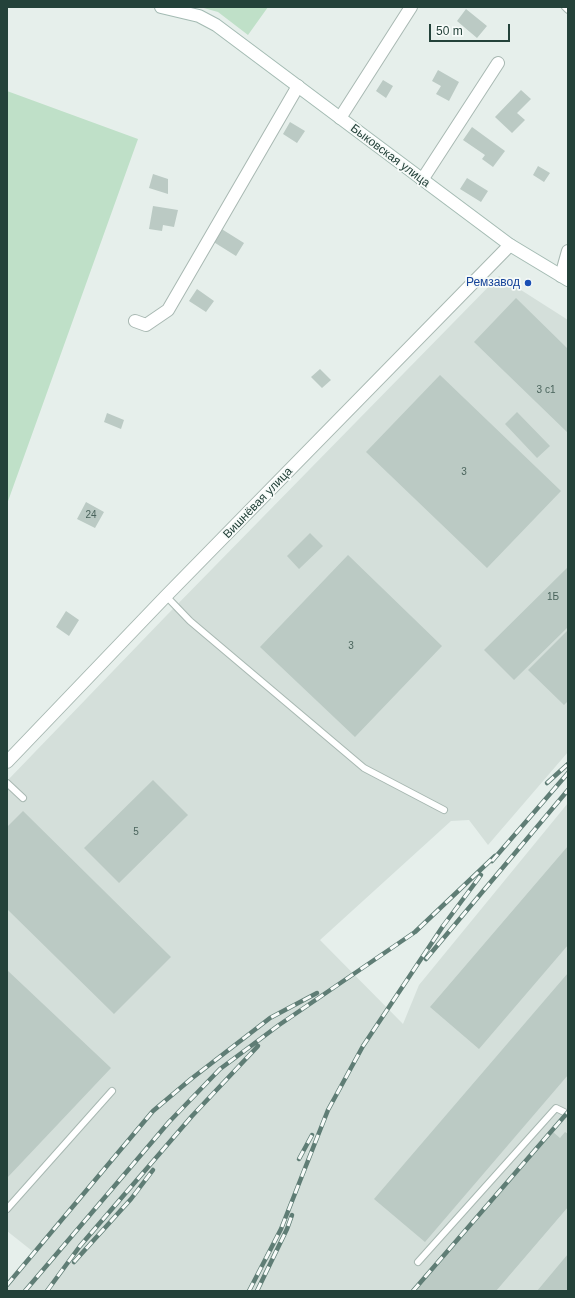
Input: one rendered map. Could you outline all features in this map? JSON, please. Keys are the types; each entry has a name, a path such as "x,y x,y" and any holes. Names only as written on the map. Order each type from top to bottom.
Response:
{"street":[{"name":"Быковская улица","path":"161,7 199,16 216,25 510,245 564,278"},
{"path":"340,118 411,7"},
{"path":"422,180 498,63"},
{"path":"135,321 146,325 168,310 298,86"},
{"name":"Вишнёвая улица","path":"7,762 166,596 510,245"},
{"path":"564,278 568,252"}],"lane":[{"path":"565,7 568,10"},
{"path":"166,596 190,621 364,768 444,810"},
{"path":"7,783 23,798"},
{"path":"7,1209 112,1091"},
{"path":"418,1262 556,1108 568,1114"}],"shaded area":[{"path":"499,276 568,320 568,752 488,845 469,820 451,821 320,940 403,1024 419,985 568,803 568,1291 7,1291 7,1285 36,1254 7,1231 7,781 166,616"}],"green space":[{"path":"200,7 268,7 248,35 218,12"},
{"path":"7,91 138,139 7,504"}],"building":[{"path":"466,9 487,26 477,38 457,21"},
{"path":"438,70 459,82 449,101 436,94 441,86 432,81"},
{"path":"383,80 393,86 386,98 376,91"},
{"path":"521,90 531,99 517,113 525,120 512,133 495,117"},
{"path":"290,122 305,131 297,143 283,134"},
{"path":"472,127 505,151 493,167 482,159 485,155 463,140"},
{"path":"538,166 550,173 544,182 533,175"},
{"path":"153,174 168,179 168,194 149,188"},
{"path":"467,178 488,191 481,202 460,189"},
{"path":"153,206 178,210 174,227 163,225 162,231 149,229"},
{"path":"220,228 244,243 236,256 212,241"},
{"path":"197,289 214,301 206,312 189,301"},
{"path":"516,298 568,349 567,432 474,342"},
{"path":"320,369 331,380 322,388 311,377"},
{"path":"440,375 561,491 487,568 366,452"},
{"path":"517,412 550,446 537,458 505,424"},
{"path":"107,413 124,420 121,429 104,422"},
{"path":"86,502 104,512 95,528 77,519"},
{"path":"310,533 323,546 299,569 287,556"},
{"path":"348,555 442,646 355,737 260,647"},
{"path":"568,567 568,627 514,680 484,650"},
{"path":"66,611 79,620 69,636 56,627"},
{"path":"568,630 568,701 564,705 528,670"},
{"path":"153,780 188,815 119,883 84,848"},
{"path":"23,811 171,957 114,1014 7,909 7,827"},
{"path":"568,846 568,945 479,1049 430,1007"},
{"path":"7,970 111,1068 7,1178"},
{"path":"568,973 568,1075 425,1242 374,1199"},
{"path":"553,1132 560,1138 565,1132 568,1134 568,1207 496,1291 416,1291"},
{"path":"568,1254 568,1291 537,1291"}],"railway":[{"path":"547,783 568,764"},
{"path":"492,861 568,773"},
{"path":"426,959 568,790"},
{"path":"25,1291 169,1122 220,1069 279,1025 415,932 495,856"},
{"path":"249,1291 281,1229 328,1110 363,1046 443,926 481,875"},
{"path":"7,1285 153,1111 191,1079 270,1018 317,993"},
{"path":"47,1291 80,1246 192,1116 258,1046"},
{"path":"413,1291 568,1112"},
{"path":"299,1159 312,1135"},
{"path":"74,1262 131,1199 153,1170"},
{"path":"257,1291 287,1229 292,1215"}],"place":[{"name":"Ремзавод","path":"528,283"}]}
